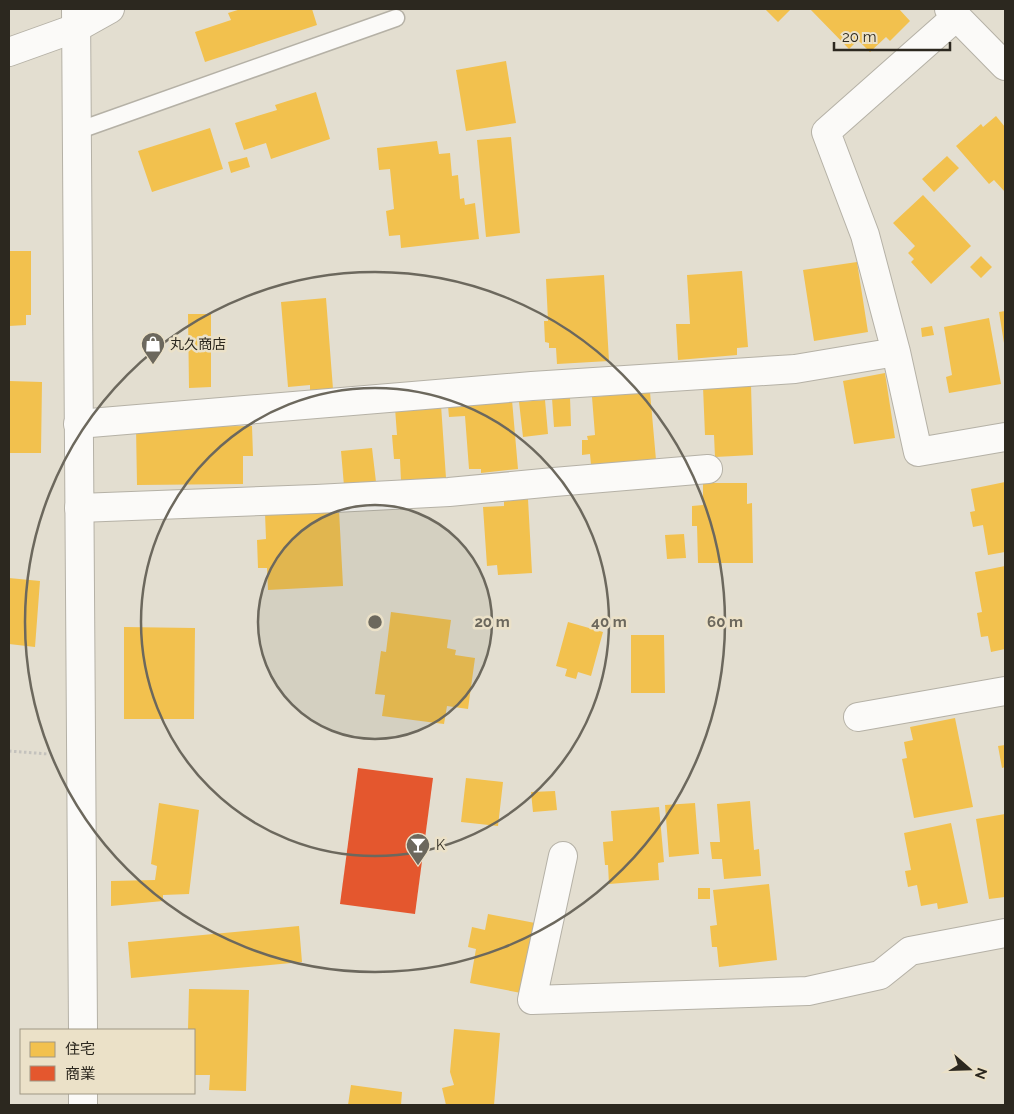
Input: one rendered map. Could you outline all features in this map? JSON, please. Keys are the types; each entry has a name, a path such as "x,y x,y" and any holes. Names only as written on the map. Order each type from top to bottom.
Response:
{"street":[{"path":"9,52 76,18 110,9"},
{"path":"1005,66 952,13 826,132 865,235 896,352 918,452 1005,437"},
{"path":"76,18 82,1029"},
{"path":"78,424 532,386 795,369 896,352"},
{"path":"79,508 449,492 708,469"},
{"path":"858,717 1005,691"},
{"path":"563,856 532,1000 808,991 880,975 910,951 1005,933"}],"lane":[{"path":"77,131 396,18"}],"building: 住宅":[{"path":"241,9 312,9 317,25 205,62 195,32 231,20 228,13"},
{"path":"765,9 791,9 778,22"},
{"path":"810,9 899,9 910,21 890,41 886,37 870,52 858,40 849,49"},
{"path":"506,61 516,123 466,131 456,70"},
{"path":"316,92 330,139 271,159 266,143 244,150 235,123 277,110 275,105"},
{"path":"996,116 1005,127 1005,192 994,180 989,184 956,146 981,124 983,127"},
{"path":"210,128 223,169 152,192 138,151"},
{"path":"511,137 520,233 486,237 477,140"},
{"path":"437,141 439,154 450,153 452,176 458,175 460,199 464,198 465,205 475,203 479,239 401,248 400,235 389,236 386,211 394,209 390,169 379,170 377,148"},
{"path":"947,156 959,168 934,192 922,179"},
{"path":"247,157 250,167 231,173 228,162"},
{"path":"923,195 971,246 931,284 911,262 914,259 908,253 915,246 893,223"},
{"path":"9,251 31,251 31,315 26,315 26,325 9,326"},
{"path":"981,256 992,267 981,278 970,267"},
{"path":"857,262 868,332 814,341 803,270"},
{"path":"742,271 748,347 737,348 737,355 678,360 676,324 690,324 687,275"},
{"path":"604,275 609,361 557,364 556,348 549,348 549,343 545,342 544,321 548,321 546,279"},
{"path":"326,298 333,389 310,391 310,385 288,387 281,302"},
{"path":"1005,311 1005,343 1004,343 999,312"},
{"path":"188,314 211,314 211,387 189,388"},
{"path":"989,318 1001,384 949,393 946,377 952,375 944,327"},
{"path":"932,326 934,335 922,337 921,328"},
{"path":"885,373 895,438 854,444 843,381"},
{"path":"9,381 42,382 41,453 9,453"},
{"path":"751,385 753,455 715,457 714,435 705,435 703,387"},
{"path":"650,392 656,460 591,465 590,454 582,455 582,440 588,440 587,436 595,435 592,397"},
{"path":"570,397 571,426 554,427 552,398"},
{"path":"512,400 518,469 481,473 481,469 469,469 465,416 449,417 448,406"},
{"path":"545,400 548,434 523,437 519,402"},
{"path":"441,405 446,478 401,481 400,459 394,459 392,435 397,435 395,408"},
{"path":"252,426 253,456 243,456 243,484 137,485 136,427"},
{"path":"372,448 376,482 344,486 341,451"},
{"path":"1005,482 1005,552 988,555 983,525 973,527 970,512 975,511 971,489"},
{"path":"703,483 747,483 747,504 752,503 753,563 698,563 697,526 692,526 692,506 703,505"},
{"path":"528,499 532,573 498,575 497,565 487,566 483,507 504,506 504,501"},
{"path":"339,510 343,586 268,590 267,568 258,568 257,540 266,539 265,513"},
{"path":"684,534 686,558 667,559 665,535"},
{"path":"1005,566 1005,649 991,652 988,636 981,637 977,613 982,612 975,572"},
{"path":"9,578 40,581 35,647 9,644"},
{"path":"391,612 451,620 447,648 456,650 455,655 475,658 468,709 447,706 444,724 382,716 385,695 375,694 381,651 386,652"},
{"path":"568,622 603,632 591,676 578,672 576,679 565,676 567,669 556,666"},
{"path":"124,627 195,628 194,719 124,719"},
{"path":"631,635 664,635 665,693 631,693"},
{"path":"955,718 973,807 914,818 902,759 907,758 904,742 913,740 910,727"},
{"path":"1005,745 1005,767 1002,768 998,746"},
{"path":"466,778 503,782 498,826 461,822"},
{"path":"555,791 557,810 533,812 531,792"},
{"path":"750,801 754,850 759,849 761,876 724,879 722,859 712,859 710,842 720,842 717,804"},
{"path":"159,803 199,810 189,894 163,895 163,901 111,906 111,881 155,880 157,866 151,864"},
{"path":"695,803 699,854 669,857 665,805"},
{"path":"659,807 664,862 658,863 659,880 609,884 608,865 605,865 603,842 613,841 611,811"},
{"path":"1005,814 1005,897 989,899 976,819"},
{"path":"951,823 968,903 938,909 937,903 921,906 917,885 908,887 905,871 911,870 904,833"},
{"path":"769,884 777,960 719,967 717,947 712,947 710,926 717,925 713,890"},
{"path":"698,888 710,888 710,899 698,899"},
{"path":"488,914 535,923 521,993 470,983 476,949 468,947 472,927 485,930"},
{"path":"299,926 302,962 131,978 128,942"},
{"path":"189,989 249,990 246,1091 209,1090 210,1075 195,1075 195,1029 188,1029"},
{"path":"454,1029 500,1033 494,1105 446,1105 442,1088 454,1085 450,1072"},
{"path":"351,1085 402,1092 401,1105 348,1105"}],"building: 商業":[{"path":"358,768 433,778 415,914 340,904"}],"place":[{"name":"丸久商店","path":"153,365"},
{"name":"K","path":"418,866"}]}
